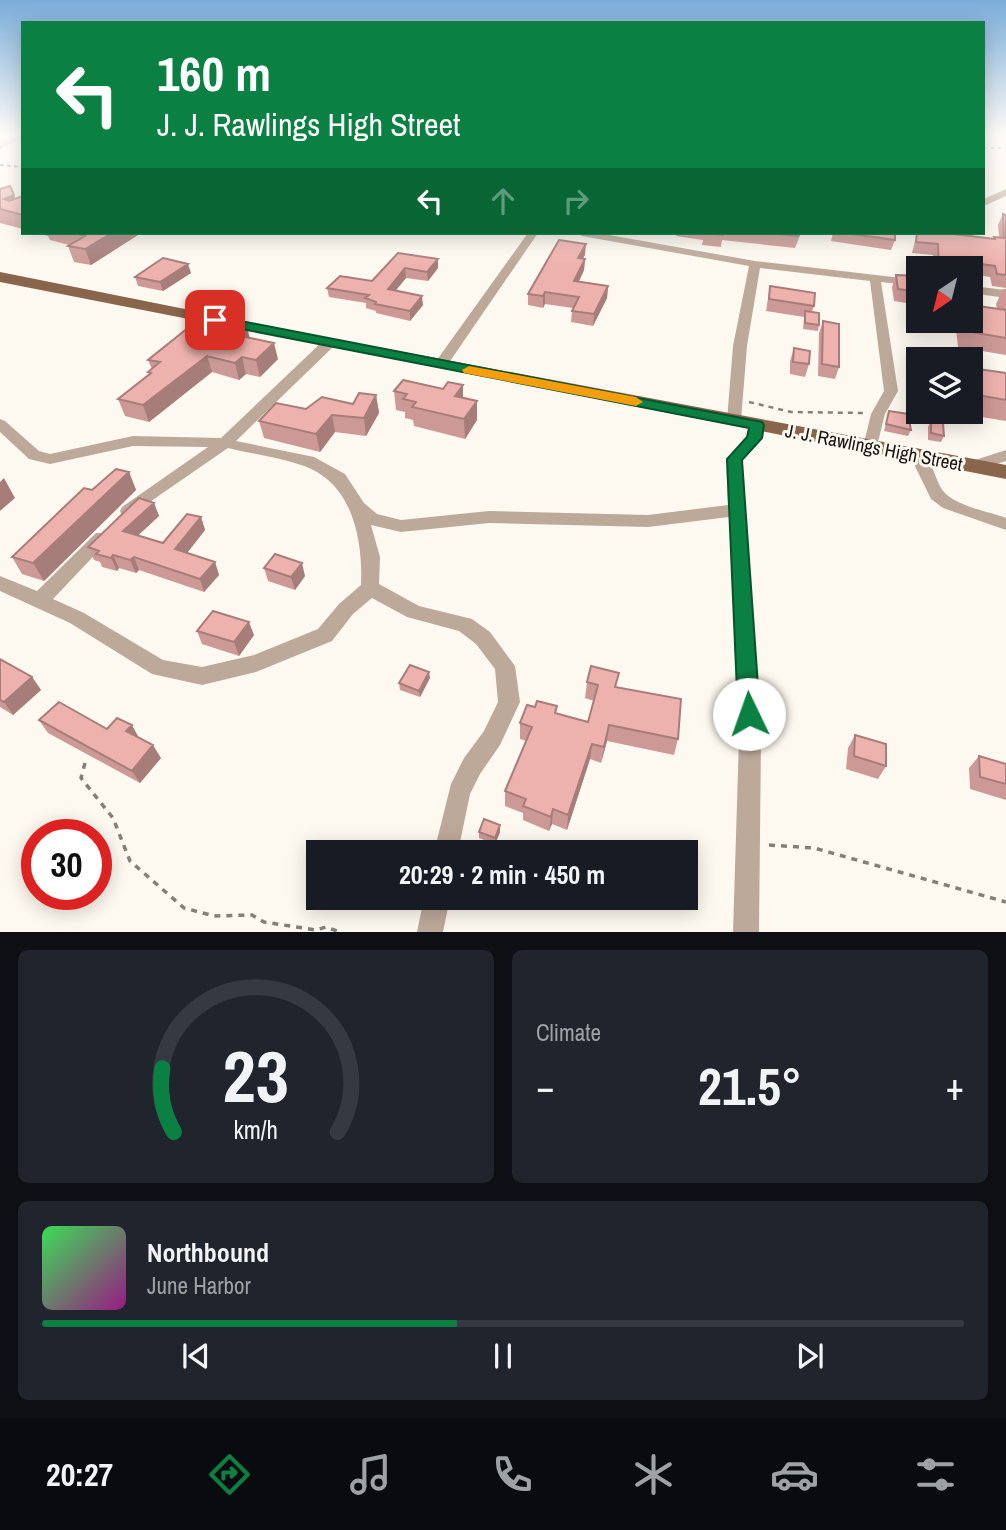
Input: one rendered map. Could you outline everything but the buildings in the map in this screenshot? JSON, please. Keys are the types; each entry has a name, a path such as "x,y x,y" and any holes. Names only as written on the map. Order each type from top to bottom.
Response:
{"main road":[{"name":"J. J. Rawlings High Street","path":"0,277 329,343 1006,472"}],"street":[{"path":"985,202 1006,192"},
{"path":"441,364 532,235"},
{"path":"593,235 755,264 906,281"},
{"path":"734,421 734,399 755,264"},
{"path":"871,447 877,414 891,391 875,277"},
{"path":"984,291 1006,294"},
{"path":"40,600 127,512 225,443 329,343"},
{"path":"0,424 34,455 50,458 132,441 225,443 308,461 340,478 358,507 371,557 370,587 346,609 325,635 256,663 202,676 159,668 77,618 0,583"},
{"path":"746,932 750,739 734,459 755,438 757,425"},
{"path":"975,466 1006,455"},
{"path":"918,456 937,495 1006,524"},
{"path":"358,507 372,519 401,526 489,517 648,521 737,510"},
{"path":"370,587 414,612 465,625 483,638 505,666 509,702 492,738 472,766 459,792 449,840"},
{"path":"430,932 435,910"}],"path":[{"path":"734,399 791,412 877,414"},
{"path":"85,763 81,778 113,818 130,861 184,908 215,916 252,915 264,922 316,930 326,927 340,932"},
{"path":"748,846 779,844 814,848 1006,902"}],"slow traffic":[{"path":"469,370 636,402"}],"route":[{"path":"215,320 757,425 755,438 734,459 749,714"}]}
